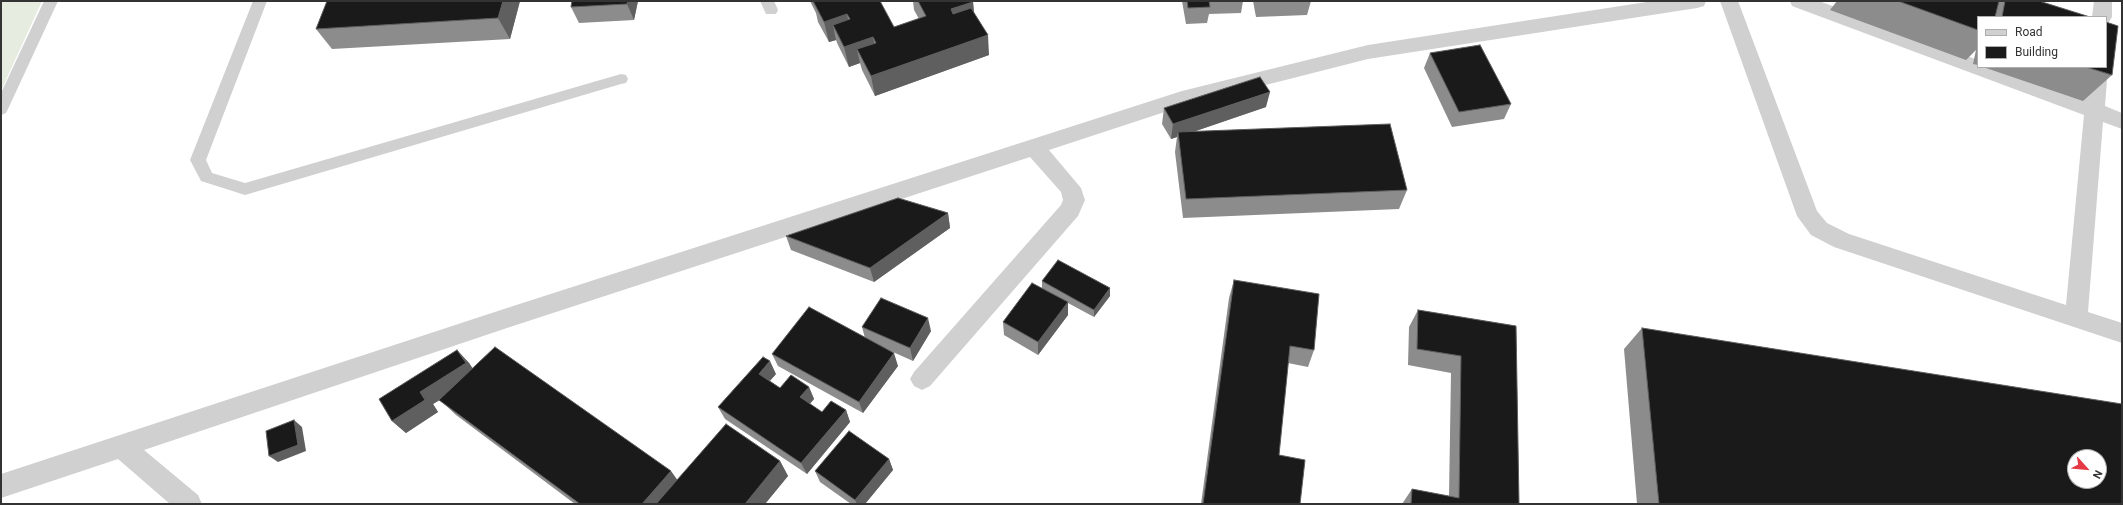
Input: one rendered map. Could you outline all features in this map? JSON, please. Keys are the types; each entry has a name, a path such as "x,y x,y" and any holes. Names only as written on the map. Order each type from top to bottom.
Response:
{"street":[{"path":"1,486 508,318 1182,99 1368,52 1698,1"},
{"path":"1729,1 1808,216 1819,229 1842,241 2122,333"},
{"path":"1799,1 1977,67"},
{"path":"2102,16 2103,1"},
{"path":"1979,68 2122,121"},
{"path":"2076,318 2098,68"},
{"path":"922,379 1072,205 1074,200 1070,188 1034,147"},
{"path":"121,446 189,504"}],"lane":[{"path":"1,109 51,1"},
{"path":"260,1 198,160 206,177 244,189 621,79"}],"shaded area":[{"path":"1,1 42,1 1,91"}],"building":[{"path":"327,1 503,1 498,18 316,29"},
{"path":"572,1 628,1 627,4 571,7"},
{"path":"813,1 880,1 894,27 926,16 918,1 973,1 951,9 953,14 971,8 988,35 871,76 857,49 876,43 873,37 844,47 833,25 850,19 847,14 824,22"},
{"path":"1187,1 1209,1 1210,7 1188,8"},
{"path":"1898,1 1999,1 1995,16 1977,16 1977,30"},
{"path":"2005,1 2039,1 2087,16 2002,16"},
{"path":"2107,22 2118,26 2112,75 2089,68 2107,68"},
{"path":"1480,45 1511,104 1459,112 1430,53"},
{"path":"1260,77 1270,92 1173,124 1164,108"},
{"path":"1390,124 1407,190 1186,199 1178,132"},
{"path":"898,198 948,213 870,268 786,236"},
{"path":"1058,260 1110,288 1094,310 1042,281"},
{"path":"1234,280 1319,294 1314,350 1290,346 1279,455 1305,460 1300,504 1203,504"},
{"path":"1032,283 1068,302 1038,342 1003,322"},
{"path":"881,298 928,318 910,348 862,327"},
{"path":"809,307 894,353 859,402 772,354"},
{"path":"1418,310 1516,326 1519,504 1411,504 1412,489 1459,498 1461,356 1417,349"},
{"path":"1642,328 2122,404 2122,504 1659,504"},
{"path":"495,347 671,471 642,504 580,504 439,400"},
{"path":"457,350 466,363 420,392 425,400 392,421 379,399"},
{"path":"763,357 770,361 759,374 780,388 791,375 809,387 800,397 822,412 831,401 846,410 801,463 718,407"},
{"path":"294,420 298,445 269,456 266,431"},
{"path":"726,424 780,461 745,504 656,504"},
{"path":"849,431 889,459 855,500 815,471"}]}
